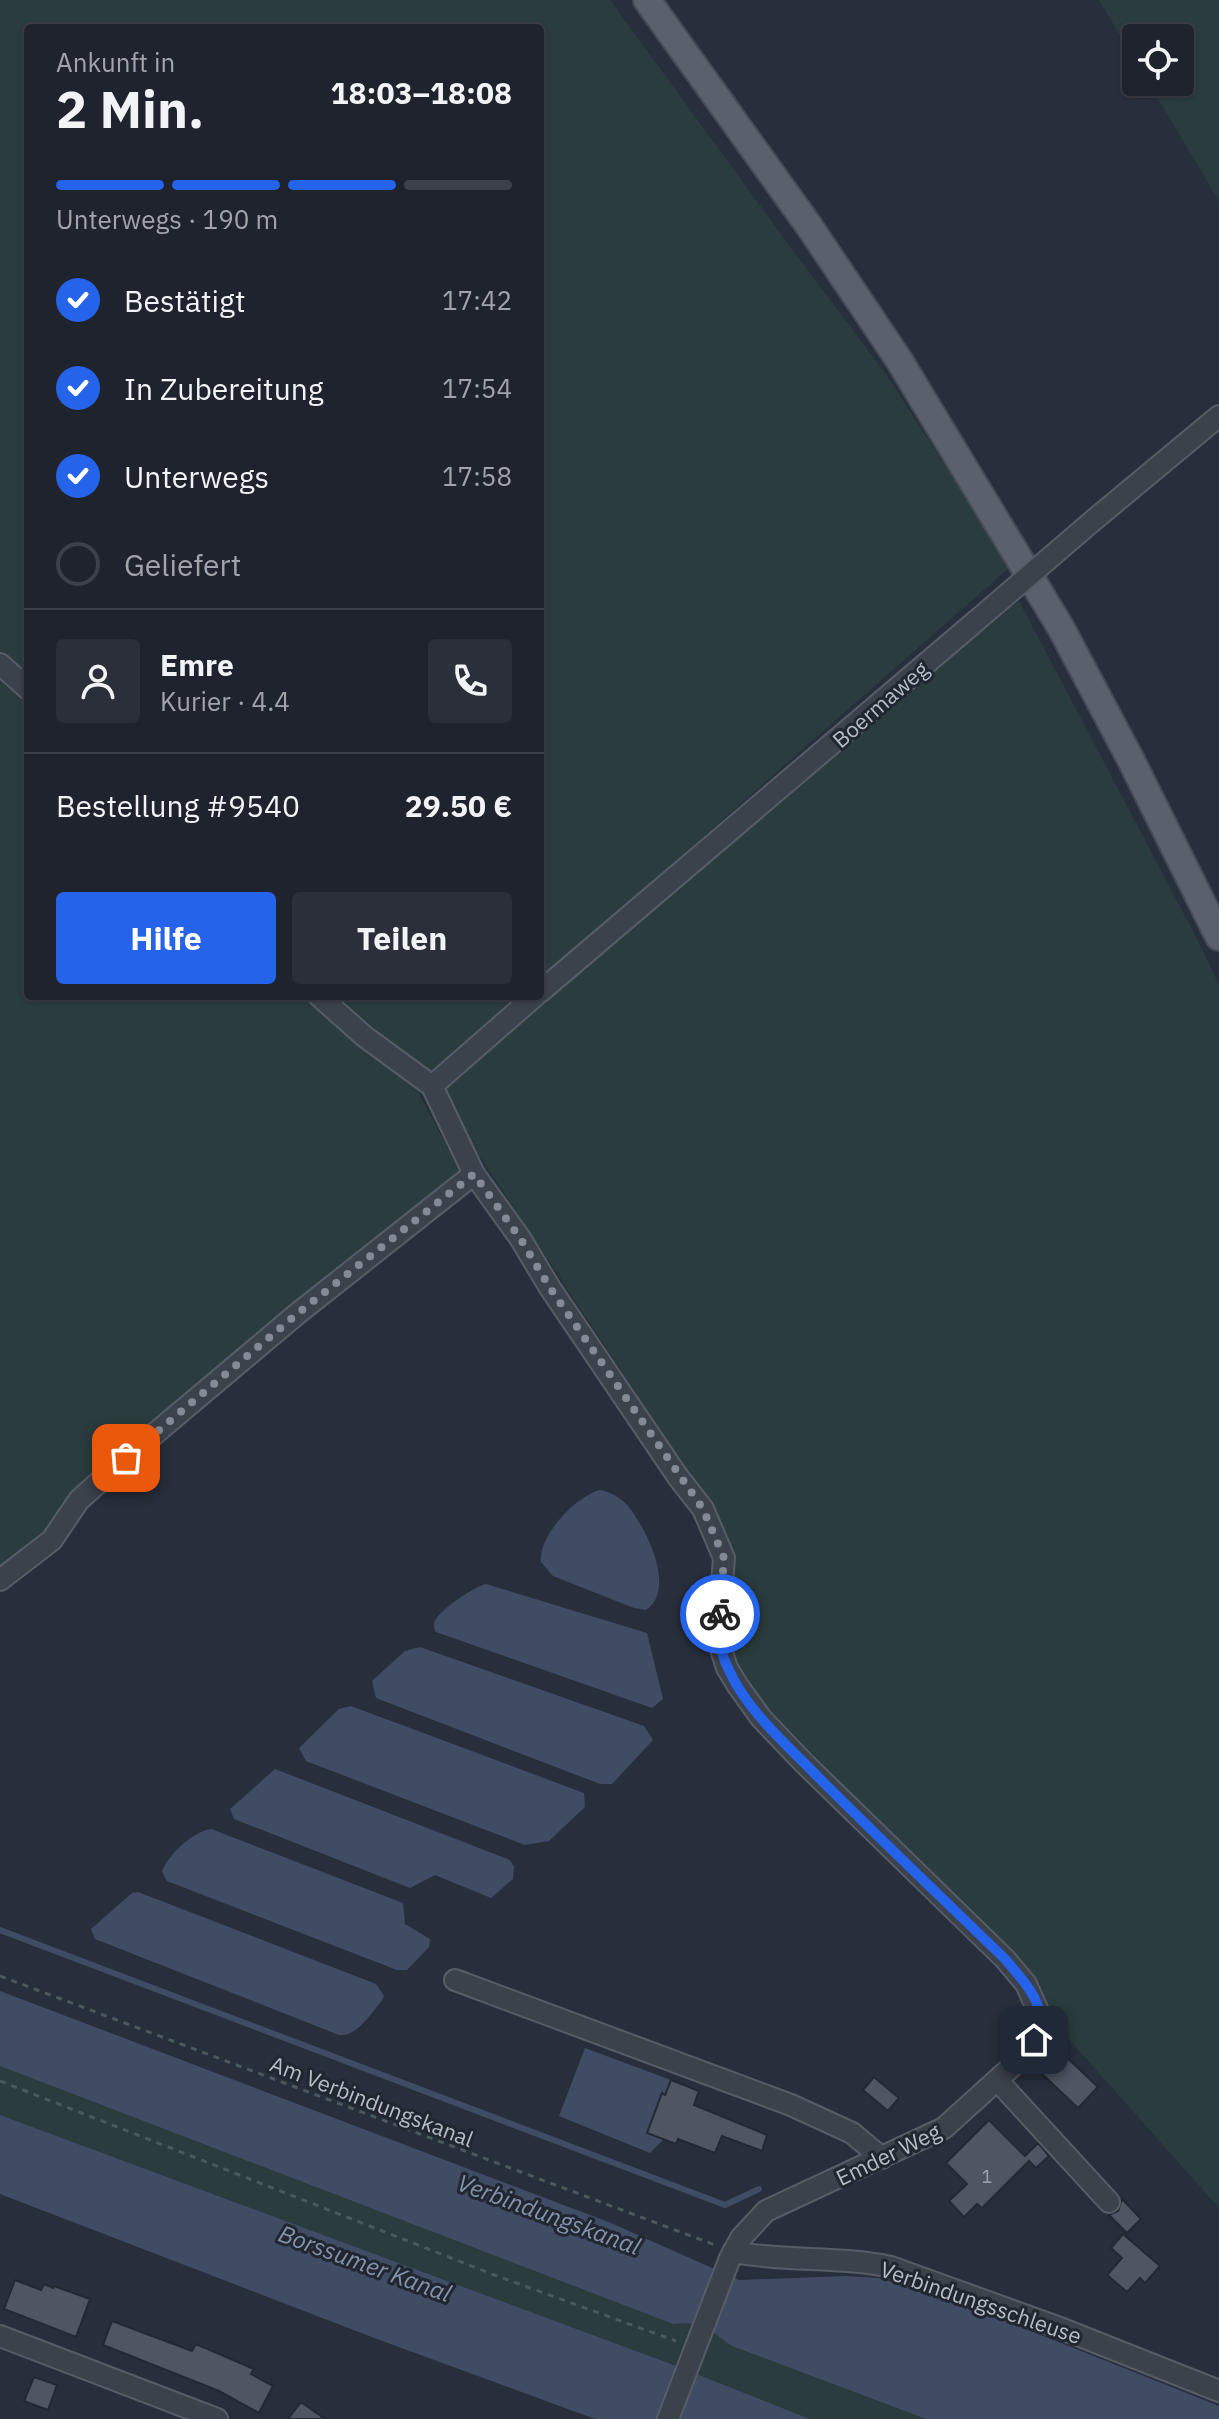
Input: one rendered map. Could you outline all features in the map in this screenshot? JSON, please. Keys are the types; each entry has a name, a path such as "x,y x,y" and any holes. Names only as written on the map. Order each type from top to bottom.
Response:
{"main road":[{"path":"647,0 809,226 899,360 1061,628 1219,937"}],"street":[{"name":"Boermaweg","path":"544,989 1219,416"},
{"path":"0,664 24,685"},
{"name":"Emder Weg","path":"324,1000 364,1036 432,1086 474,1174 703,1509 724,1558 720,1646 727,1668 738,1686 761,1718 804,1763 1005,1959 1026,1984 1040,2012 1040,2029 1018,2061 944,2128 766,2211 750,2227 731,2259"},
{"path":"432,1086 530,1000"},
{"path":"0,1580 52,1540 79,1500 126,1458 297,1314 474,1174"},
{"path":"455,1980 791,2105 852,2133 882,2158"},
{"path":"997,2080 1109,2202"},
{"path":"668,2419 731,2259"},
{"name":"Verbindungsschleuse","path":"731,2259 871,2263 891,2267 1060,2328 1219,2391"},
{"path":"0,2336 217,2419"}],"path":[{"name":"Am Verbindungskanal","path":"0,1976 731,2259"},
{"path":"0,2081 497,2276 696,2347"}],"shaded area":[{"path":"0,0 610,0 886,374 1010,567 544,976 544,24 24,24 24,673 0,652"},
{"path":"1099,0 1219,0 1219,201 1156,96 1194,96 1194,24 1122,24 1122,39"},
{"path":"1019,601 1219,985 1219,2208 1052,2020 1034,1983 745,1684 731,1651 728,1618 736,1582 728,1537 719,1519 437,1091"},
{"path":"0,674 24,696 24,1000 311,1000 418,1092 460,1171 75,1492 45,1534 0,1569"},
{"path":"339,1000 516,1000 431,1073"},
{"path":"0,2066 673,2324 701,2325 732,2346 926,2419 810,2419 679,2367 0,2115"}],"water":[{"path":"600,1490 616,1496 628,1506 650,1543 659,1574 659,1588 655,1600 646,1610 553,1576 541,1562 546,1541 560,1518 580,1500"},
{"path":"486,1584 647,1633 663,1699 652,1708 436,1632 434,1624 439,1615 467,1593"},
{"path":"420,1647 644,1726 653,1740 612,1784 600,1784 376,1698 372,1681 405,1651"},
{"path":"351,1706 584,1793 585,1807 549,1841 525,1845 306,1761 299,1748 339,1709"},
{"path":"275,1769 510,1860 514,1867 513,1879 491,1898 435,1875 410,1888 234,1819 230,1809"},
{"path":"211,1829 403,1903 405,1924 430,1939 429,1947 407,1970 397,1970 167,1881 162,1872 175,1851 197,1834"},
{"path":"138,1892 376,1984 384,1996 357,2029 339,2035 95,1939 91,1929 132,1893"},
{"name":"Verbindungskanal","path":"0,1991 611,2223 739,2280 845,2276 878,2278 933,2292 1219,2406 1219,2419 926,2419 732,2346 701,2325 673,2324 0,2066"},
{"path":"585,2048 671,2080 665,2095 661,2094 647,2132 664,2139 650,2153 559,2116"},
{"name":"Borssumer Kanal","path":"0,2115 679,2367 810,2419 595,2419 377,2339 0,2194"}],"building":[{"path":"1060,2051 1098,2087 1078,2108 1040,2072"},
{"path":"874,2077 899,2098 888,2111 863,2090"},
{"path":"671,2080 699,2091 694,2105 767,2135 762,2151 722,2136 715,2153 678,2139 676,2144 647,2133 662,2093 665,2095"},
{"path":"989,2120 1025,2156 1038,2143 1049,2156 1036,2168 1029,2161 982,2208 977,2204 964,2217 949,2201 967,2184 946,2163"},
{"path":"1122,2199 1141,2219 1127,2233 1109,2215 1118,2211"},
{"path":"1123,2234 1160,2266 1145,2283 1140,2278 1127,2292 1107,2275 1122,2258 1111,2248"},
{"path":"15,2280 41,2290 44,2284 54,2286 90,2299 76,2337 4,2309"},
{"path":"112,2321 192,2351 196,2344 254,2369 251,2374 273,2386 259,2413 219,2391 103,2345"},
{"path":"34,2377 57,2385 48,2410 24,2401"},
{"path":"301,2402 325,2419 288,2419"}],"waterway":[{"path":"0,1930 725,2205 759,2189"}],"way so far":[{"path":"126,1458 297,1314 474,1174 520,1238 550,1288 678,1477 703,1509 724,1558 720,1614"}],"route":[{"path":"720,1614 720,1646 727,1668 761,1718 1005,1959 1026,1984 1040,2012 1042,2020 1034,2040"}]}
